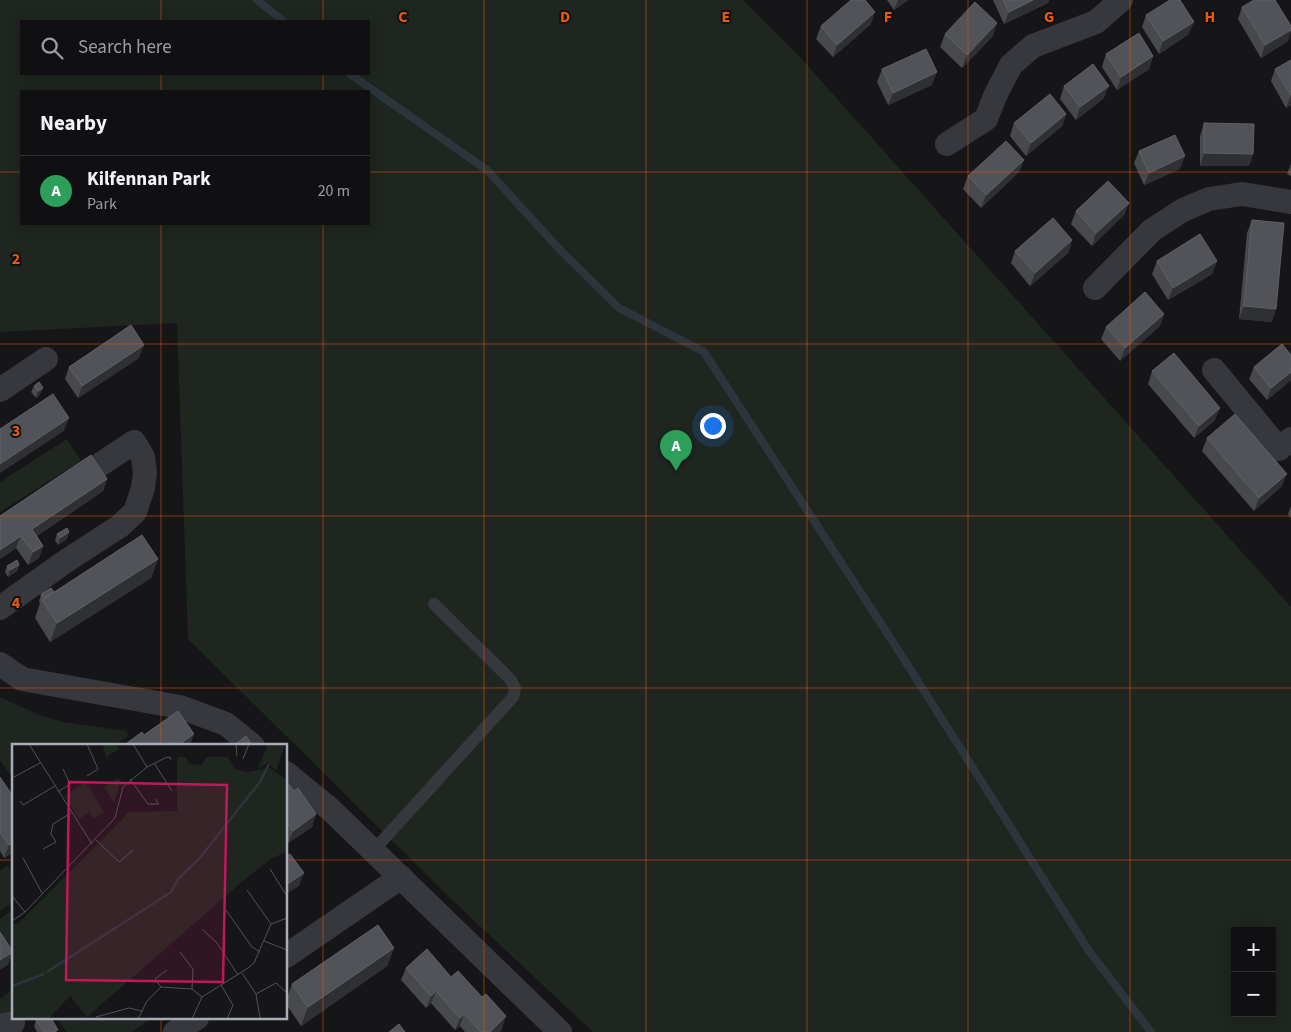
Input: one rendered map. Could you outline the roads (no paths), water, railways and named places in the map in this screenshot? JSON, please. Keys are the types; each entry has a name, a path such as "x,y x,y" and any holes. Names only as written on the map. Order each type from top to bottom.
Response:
{"street":[{"path":"947,144 986,120 995,96 1011,65 1033,46 1096,22 1121,0"},
{"path":"1094,288 1152,230 1182,210 1209,199 1242,194 1291,202"},
{"path":"0,390 46,359"},
{"path":"1214,370 1279,449 1291,439"},
{"path":"0,608 66,561 120,526 135,512 143,488 145,473 143,458 134,442 98,466"},
{"path":"0,664 22,679 180,707 226,724 251,744"},
{"path":"288,775 330,809 560,1032"},
{"path":"288,955 401,877"},
{"path":"175,1032 195,1020"},
{"path":"199,1020 208,1032"}],"lane":[{"path":"373,851 513,697 515,688 511,680 434,604"}],"waterway":[{"path":"257,0 282,20"},
{"path":"351,75 487,170 562,252 619,308 704,352 893,642 1089,951 1151,1032"}],"place":[{"name":"Kilfennan Park","path":"676,471"}]}
